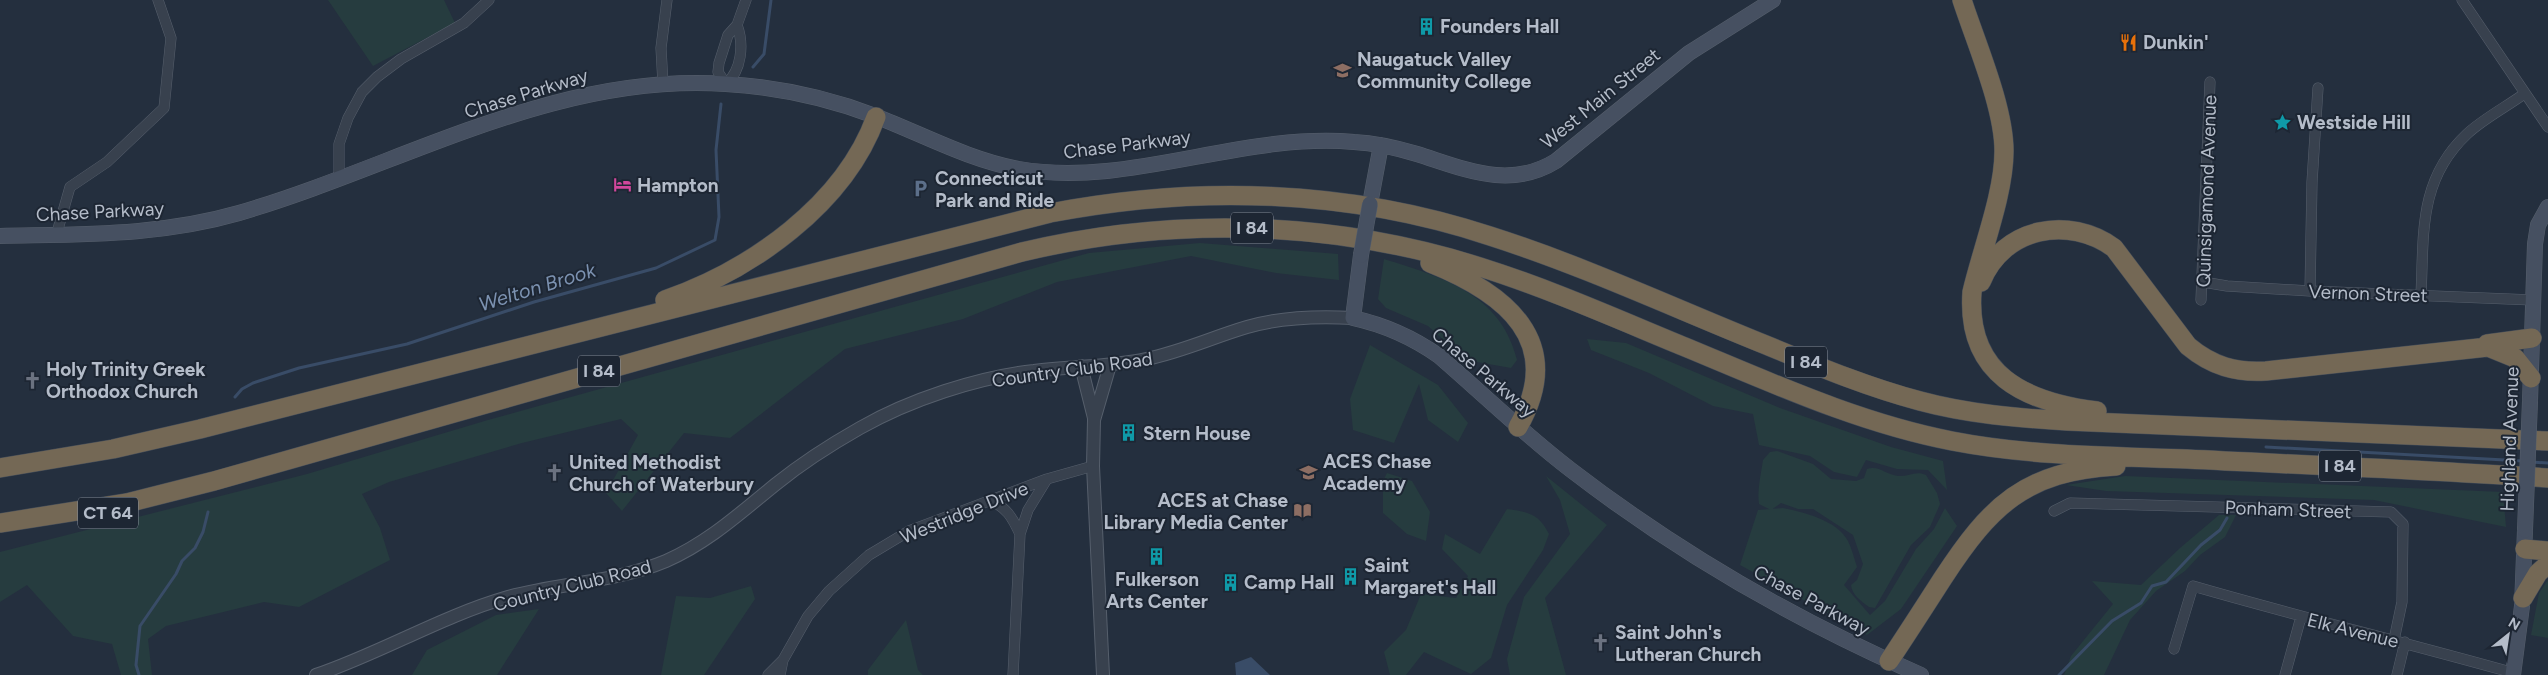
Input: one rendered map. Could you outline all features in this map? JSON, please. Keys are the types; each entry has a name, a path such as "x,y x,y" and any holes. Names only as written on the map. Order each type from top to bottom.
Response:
{"highway":[{"path":"1962,0 1995,103 2003,137 2004,152 1996,198 1972,292 1971,309 1974,334 1981,352 2002,376 2029,394 2063,406 2098,412 2321,431"},
{"path":"470,360 674,297 732,270 787,232 834,187 865,146 876,117"},
{"name":"I 84","path":"0,468 67,458 158,439 1050,213 1158,197 1269,196 1385,209 1421,216 1490,235 1854,381 1923,402 2028,419 2548,441"},
{"name":"I 84","path":"0,523 126,503 214,482 944,273 1055,244 1125,233 1196,228 1267,228 1305,231 1377,241 1478,266 1571,300 1825,404 1915,433 1980,446 2027,451 2548,478"},
{"path":"1974,334 1973,308 1977,292 1990,264 1999,253 2032,233 2061,229 2090,234 2114,248 2188,346 2199,356 2237,371 2266,371 2469,348 2532,338"},
{"path":"1305,231 1428,262 1478,285 1504,304 1523,329 1535,355 1537,369 1534,393 1518,426"},
{"path":"2469,348 2488,347 2506,352 2522,364 2531,378"},
{"path":"2474,438 2548,437"},
{"path":"1889,661 1974,533 2002,504 2027,487 2054,476 2087,468 2218,461"},
{"path":"2461,472 2548,487"},
{"name":"CT 64","path":"0,537 128,508 214,482"},
{"path":"2525,549 2548,551"},
{"path":"2522,598 2538,573 2548,564"}],"main road":[{"name":"West Main Street","path":"1381,145 1484,175 1513,176 1539,170 1562,156 1630,98 1689,53 1772,0"},
{"name":"Chase Parkway","path":"0,236 116,234 184,226 238,213 339,179 544,105 599,92 663,84 726,84 808,96 876,117 969,154 1013,168 1037,171 1105,170 1292,141 1326,140 1381,145"},
{"path":"1352,318 1381,145"},
{"name":"Highland Avenue","path":"2514,674 2525,549 2536,233 2548,207"},
{"name":"Chase Parkway","path":"1352,318 1386,328 1422,344 1455,370 1518,426 1623,508 1734,580 1795,616 1921,675"}],"street":[{"path":"56,236 70,187 107,162 164,108 171,38 158,0"},
{"path":"339,179 339,144 348,118 362,92 376,77 401,59 464,23 489,0"},
{"path":"663,84 660,48 667,0"},
{"path":"737,25 741,42 738,66 735,74 726,84 718,72 719,63 728,35 737,25 746,0"},
{"path":"2462,0 2548,127"},
{"name":"Quinsigamond Avenue","path":"2201,300 2210,82"},
{"path":"2310,291 2312,182 2318,88"},
{"path":"2421,295 2425,216 2431,187 2447,157 2468,133 2524,94"},
{"name":"Vernon Street","path":"2203,282 2227,286 2310,291 2533,300"},
{"name":"Country Club Road","path":"316,675 358,661 455,617 508,597 622,574 664,562 711,537 806,462 861,428 898,409 956,389 1015,374 1081,366 1110,365 1163,356 1249,326 1277,320 1316,317 1352,318"},
{"path":"1094,420 1110,365"},
{"path":"1081,366 1094,420 1093,466 1103,675"},
{"name":"Westridge Drive","path":"780,675 783,660 808,616 829,591 869,555 909,531 1047,479 1093,466"},
{"path":"1013,675 1020,534 1028,510 1047,479"},
{"path":"990,500 1003,506 1011,515 1020,534"},
{"name":"Ponham Street","path":"2054,511 2070,503 2391,512 2403,524 2402,602 2394,640"},
{"name":"Elk Avenue","path":"2174,649 2193,586 2301,617 2405,642 2514,674"},
{"path":"2285,675 2301,617"},
{"path":"2397,675 2405,642"},
{"path":"768,675 783,660"}],"green space":[{"path":"328,0 444,0 455,23 373,66"},
{"path":"1200,243 1338,254 1339,280 1276,273 1191,256 1057,282 963,319 845,349 730,438 684,433 622,511 606,493 638,435 621,419 522,443 389,482 362,494 380,528 390,560 299,607 264,602 166,626 148,639 152,675 121,675 112,644 73,636 27,585 0,602 0,552 307,474 488,420 1089,253"},
{"path":"1384,259 1447,281 1483,303 1497,318 1509,337 1517,360 1511,368 1466,360 1428,326 1386,308 1378,299"},
{"path":"1587,339 1626,343 1780,408 1891,447 1943,461 1947,490 1928,470 1897,469 1866,460 1857,477 1834,472 1810,456 1759,445 1753,414 1713,406 1649,373 1591,350"},
{"path":"1370,345 1438,385 1468,423 1458,442 1428,420 1419,384 1394,443 1353,430 1350,399"},
{"path":"1777,451 1813,464 1831,479 1856,481 1864,478 1867,469 1871,468 1898,476 1919,473 1926,475 1937,493 1940,504 1930,527 1911,545 1875,608 1869,607 1860,600 1852,589 1851,585 1857,580 1863,564 1853,535 1813,509 1798,509 1781,503 1771,510 1759,504 1763,460 1770,452"},
{"path":"1387,473 1412,481 1430,512 1426,541 1407,534 1383,513 1383,481"},
{"path":"1546,476 1607,525 1545,598 1566,675 1510,675 1507,659 1524,597 1570,534 1560,500"},
{"path":"2125,476 2503,492 2506,527 2374,500 2106,491 2066,485"},
{"path":"1783,508 1819,518 1828,522 1843,534 1848,541 1857,567 1844,585 1870,615 1885,601 1916,549 1934,529 1945,508 1957,526 1901,609 1867,635 1740,565 1758,510"},
{"path":"1507,509 1533,515 1541,522 1549,534 1543,550 1507,605 1491,658 1471,674 1424,652 1406,675 1390,675 1384,652 1406,630 1421,594 1456,598 1468,576 1442,549 1445,534 1480,554"},
{"path":"2219,515 2236,515 2225,537 2200,555 2185,571 2156,591 2130,620 2104,675 2064,675 2071,656 2113,604 2092,581 2141,585"},
{"path":"2548,580 2548,638 2531,635 2539,593"},
{"path":"751,586 755,599 704,675 661,675 676,596 710,598"},
{"path":"539,609 497,675 412,675 427,650 496,615"},
{"path":"906,620 918,670 923,675 868,675 868,670"}],"water":[{"path":"1251,657 1270,675 1236,675 1235,663"}],"waterway":[{"name":"Welton Brook","path":"753,67 764,54 771,0"},
{"name":"Welton Brook","path":"235,397 242,389 253,383 299,368 407,344 534,302 656,268 715,240 719,217 716,150 721,104"},
{"path":"2266,447 2523,461"},
{"path":"2531,462 2548,463"},
{"name":"Welton Brook","path":"139,675 136,665 140,626 176,574 182,561 195,548 203,532 208,512"},
{"path":"2059,675 2112,621 2141,603 2152,586 2166,582 2201,545 2220,530 2227,518"}],"place":[{"name":"Founders Hall","path":"1426,26"},
{"name":"Dunkin'","path":"2129,42"},
{"name":"Naugatuck Valley Community College","path":"1343,70"},
{"name":"Westside Hill","path":"2283,122"},
{"name":"Hampton","path":"623,185"},
{"name":"Connecticut Park and Ride","path":"921,189"},
{"name":"Holy Trinity Greek Orthodox Church","path":"32,380"},
{"name":"Stern House","path":"1129,433"},
{"name":"ACES Chase Academy","path":"1309,472"},
{"name":"United Methodist Church of Waterbury","path":"555,473"},
{"name":"ACES at Chase Library Media Center","path":"1302,511"},
{"name":"Fulkerson Arts Center","path":"1157,556"},
{"name":"Saint Margaret's Hall","path":"1350,576"},
{"name":"Camp Hall","path":"1230,582"},
{"name":"Saint John's Lutheran Church","path":"1601,643"}]}
